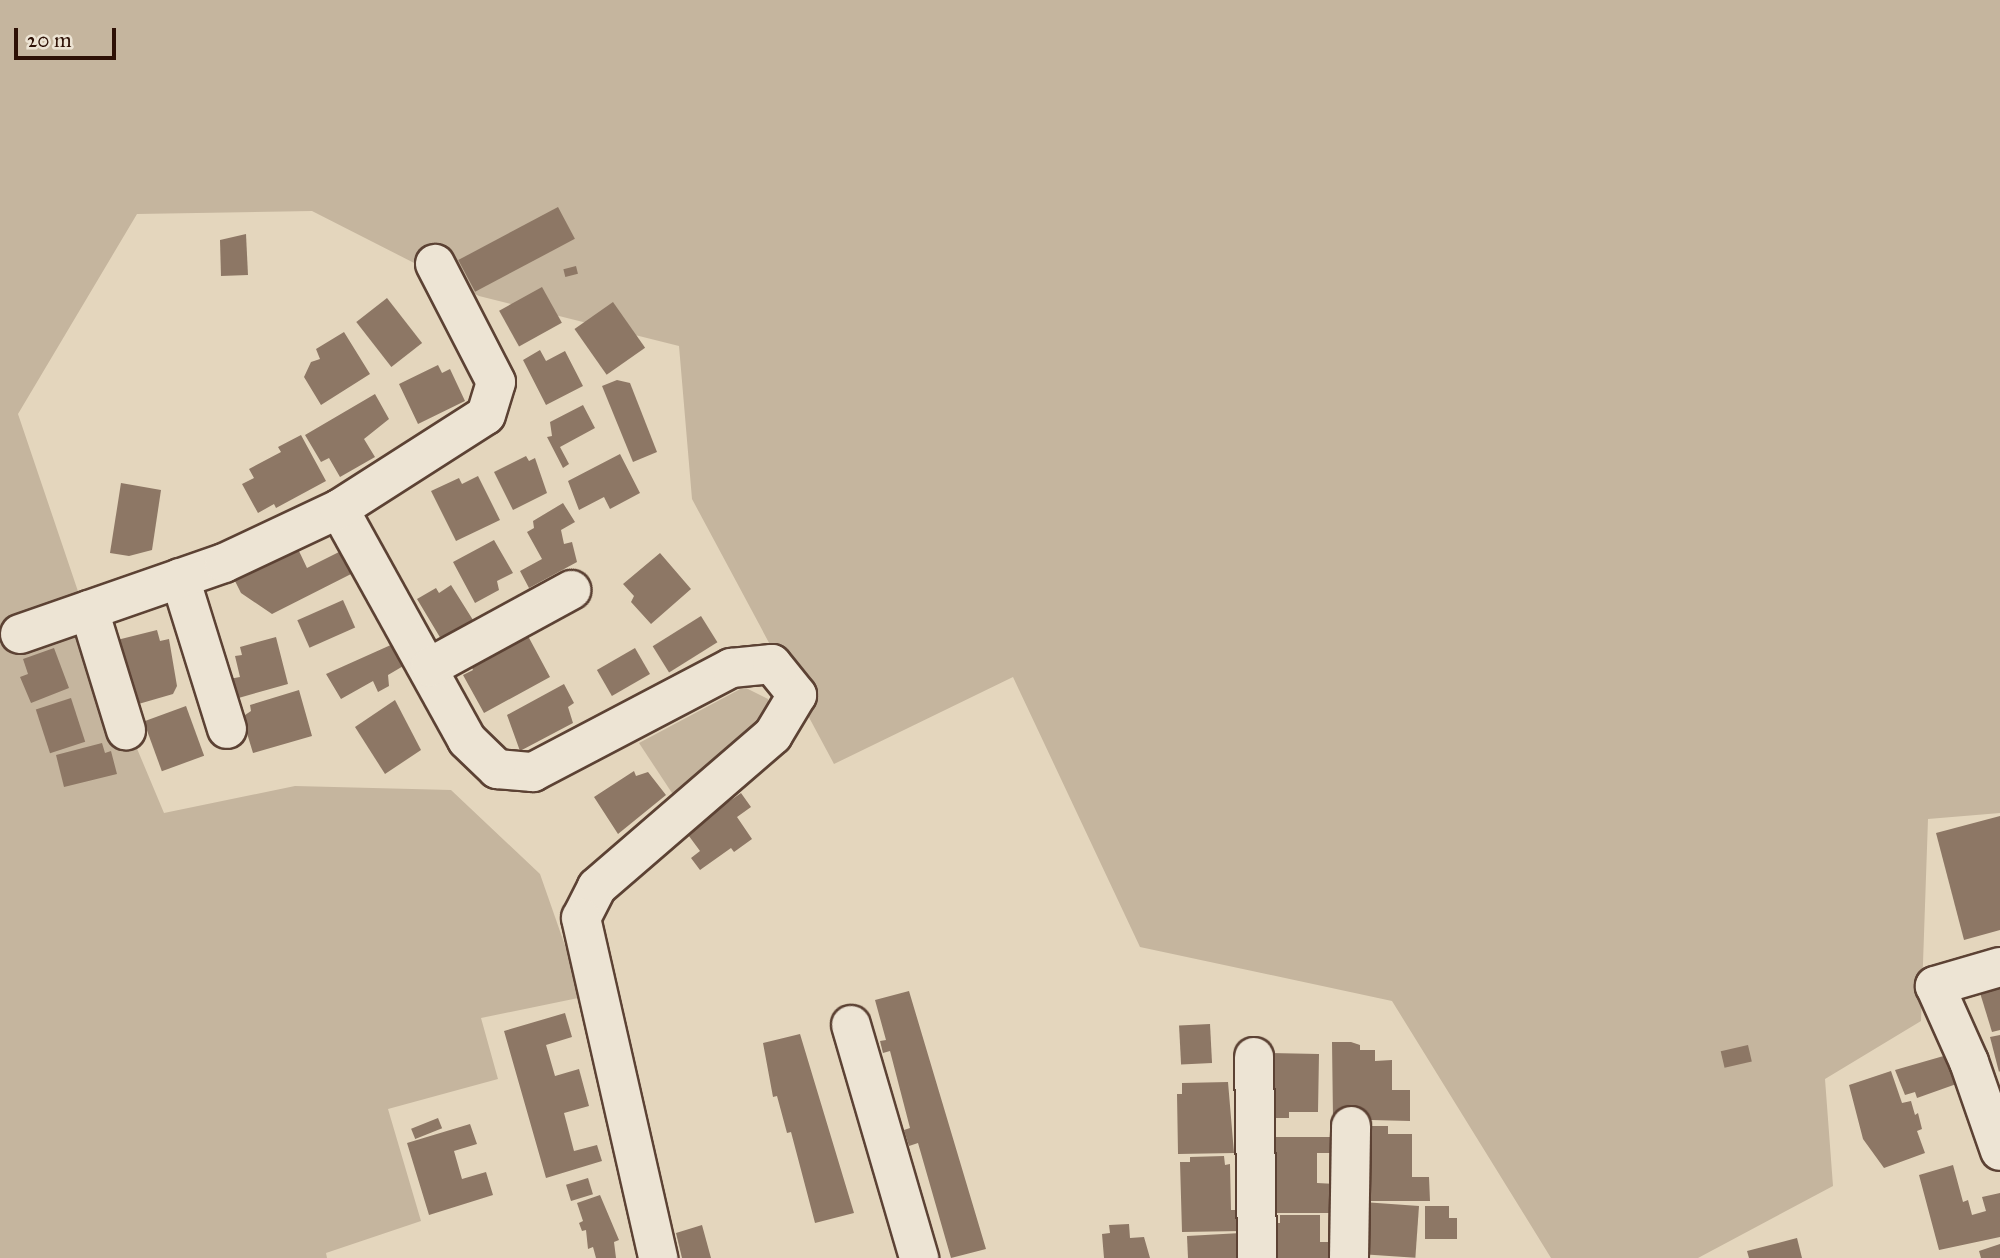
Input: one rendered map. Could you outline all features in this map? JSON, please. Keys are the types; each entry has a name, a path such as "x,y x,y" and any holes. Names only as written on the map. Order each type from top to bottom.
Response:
{"street":[{"path":"20,634 224,563 339,509 485,415 496,382 435,264"},
{"path":"339,509 430,667 467,740 497,769 533,772 730,668 772,664 797,695 774,735 597,887 581,918 658,1258"},
{"path":"180,578 227,729"},
{"path":"430,667 571,590"},
{"path":"89,610 126,730"},
{"path":"2000,967 1935,986 1969,1062 2000,1151"},
{"path":"850,1025 919,1258"},
{"path":"1254,1058 1257,1258"},
{"path":"1349,1258 1351,1126"}],"shaded area":[{"path":"0,0 2000,0 2000,813 1928,819 1921,1021 1825,1079 1833,1186 1698,1258 1551,1258 1392,1001 1140,947 1013,677 834,764 692,499 679,346 479,296 312,211 137,214 18,414 107,677 164,813 295,786 451,790 540,874 583,997 481,1018 498,1079 388,1109 421,1221 326,1253 327,1258 0,1258"},
{"path":"744,687 768,699 769,728 674,796 639,743"}],"building":[{"path":"558,207 575,239 475,292 458,260"},
{"path":"246,234 248,275 221,276 220,240"},
{"path":"576,266 578,274 565,277 563,269"},
{"path":"542,287 562,323 519,347 499,311"},
{"path":"387,298 422,343 391,367 356,322"},
{"path":"613,302 645,348 607,375 574,329"},
{"path":"344,332 370,374 321,405 304,377 311,362 320,359 316,349"},
{"path":"540,350 546,361 565,351 583,386 546,405 523,360"},
{"path":"438,365 442,373 450,369 465,401 418,424 399,384"},
{"path":"617,380 630,383 657,452 633,462 602,386"},
{"path":"375,394 389,419 364,439 375,457 340,477 329,458 321,462 305,435"},
{"path":"583,405 595,428 560,447 569,464 563,468 547,437 552,436 550,422"},
{"path":"301,435 326,481 276,508 274,504 258,513 242,484 254,478 249,469 281,452 278,447"},
{"path":"620,454 640,493 610,509 604,497 579,510 568,481"},
{"path":"526,456 529,461 535,458 547,493 513,510 494,472"},
{"path":"478,476 500,520 456,541 431,491 459,478 462,484"},
{"path":"121,483 161,490 152,550 129,556 110,553"},
{"path":"563,503 575,522 561,530 564,544 572,542 577,562 529,588 520,571 542,559 527,532 534,528 533,521"},
{"path":"494,540 513,573 497,581 499,590 475,603 453,562"},
{"path":"298,549 307,568 343,550 355,572 272,614 241,593 235,581"},
{"path":"660,553 691,589 651,624 631,602 634,596 623,584"},
{"path":"451,585 473,620 441,639 417,599 436,588 439,593"},
{"path":"343,600 355,627 310,648 297,620"},
{"path":"701,616 717,642 669,672 653,646"},
{"path":"157,630 160,641 169,639 177,686 173,694 135,705 113,641"},
{"path":"528,636 550,677 484,713 463,675 473,670 469,661 493,648 495,654"},
{"path":"276,637 288,684 235,699 229,679 240,677 235,656 242,655 240,647"},
{"path":"393,644 405,665 388,675 389,686 378,692 373,681 341,699 326,674"},
{"path":"54,648 69,688 31,703 20,677 28,674 23,659"},
{"path":"635,648 650,674 612,696 597,670"},
{"path":"564,684 574,703 568,707 573,723 520,751 507,715"},
{"path":"299,690 312,736 253,753 242,717 251,711 250,705"},
{"path":"71,698 85,742 50,753 36,709"},
{"path":"395,700 421,750 385,774 355,727"},
{"path":"186,706 204,756 162,771 144,721"},
{"path":"102,743 105,753 111,751 117,774 64,787 56,755"},
{"path":"634,771 636,776 648,772 666,795 618,834 594,797"},
{"path":"741,793 751,807 737,817 752,839 734,852 731,848 700,870 691,858 700,851 686,832"},
{"path":"2000,816 2000,930 1964,940 1936,833"},
{"path":"2000,976 2000,1030 1992,1032 1977,983"},
{"path":"909,991 986,1249 951,1258 918,1143 909,1146 904,1130 910,1128 890,1051 883,1053 880,1041 886,1040 875,1000"},
{"path":"565,1013 572,1037 546,1045 555,1076 579,1069 589,1106 564,1113 574,1151 597,1145 602,1161 546,1178 504,1031"},
{"path":"1210,1024 1212,1063 1181,1065 1179,1026"},
{"path":"800,1034 854,1213 815,1223 791,1132 787,1133 777,1096 773,1097 763,1043"},
{"path":"2000,1035 2000,1071 1999,1072 1990,1037"},
{"path":"1332,1042 1351,1042 1360,1045 1360,1050 1375,1050 1375,1061 1392,1060 1392,1090 1410,1090 1410,1121 1333,1119"},
{"path":"1748,1045 1752,1062 1725,1068 1721,1051"},
{"path":"1268,1053 1319,1054 1318,1112 1289,1112 1289,1118 1268,1118"},
{"path":"1954,1053 1962,1082 1917,1098 1915,1092 1905,1095 1895,1070"},
{"path":"1891,1071 1902,1103 1911,1101 1915,1115 1918,1113 1922,1129 1917,1131 1925,1153 1884,1168 1863,1139 1849,1085"},
{"path":"1228,1082 1234,1153 1178,1154 1177,1094 1182,1094 1182,1083"},
{"path":"438,1118 442,1128 415,1139 411,1129"},
{"path":"470,1124 477,1144 454,1151 462,1179 486,1172 493,1195 429,1215 407,1143"},
{"path":"1370,1126 1388,1126 1388,1134 1412,1134 1412,1177 1429,1177 1430,1201 1363,1201"},
{"path":"1273,1137 1336,1137 1336,1153 1317,1153 1317,1183 1336,1184 1337,1213 1266,1213"},
{"path":"1224,1156 1225,1165 1230,1164 1231,1210 1240,1210 1241,1231 1182,1232 1180,1162 1190,1162 1190,1157"},
{"path":"1953,1165 1963,1202 1968,1200 1972,1215 1986,1211 1982,1197 2000,1193 2000,1237 1939,1250 1919,1175"},
{"path":"588,1178 593,1194 571,1201 566,1185"},
{"path":"600,1195 619,1240 614,1242 616,1258 596,1258 593,1247 588,1249 586,1230 582,1231 579,1223 583,1221 577,1203"},
{"path":"1363,1202 1419,1206 1415,1258 1360,1254"},
{"path":"1425,1206 1449,1206 1449,1218 1457,1218 1457,1239 1425,1239"},
{"path":"1280,1215 1320,1215 1320,1242 1329,1242 1334,1258 1267,1258 1271,1223 1280,1223"},
{"path":"1129,1224 1130,1238 1144,1237 1150,1258 1104,1258 1102,1234 1110,1233 1109,1225"},
{"path":"702,1225 711,1258 682,1258 676,1233"},
{"path":"1241,1233 1243,1254 1237,1258 1188,1258 1187,1236"},
{"path":"1797,1238 1802,1258 1749,1258 1747,1251"},
{"path":"2000,1244 2000,1258 1981,1258 1979,1251"}]}
